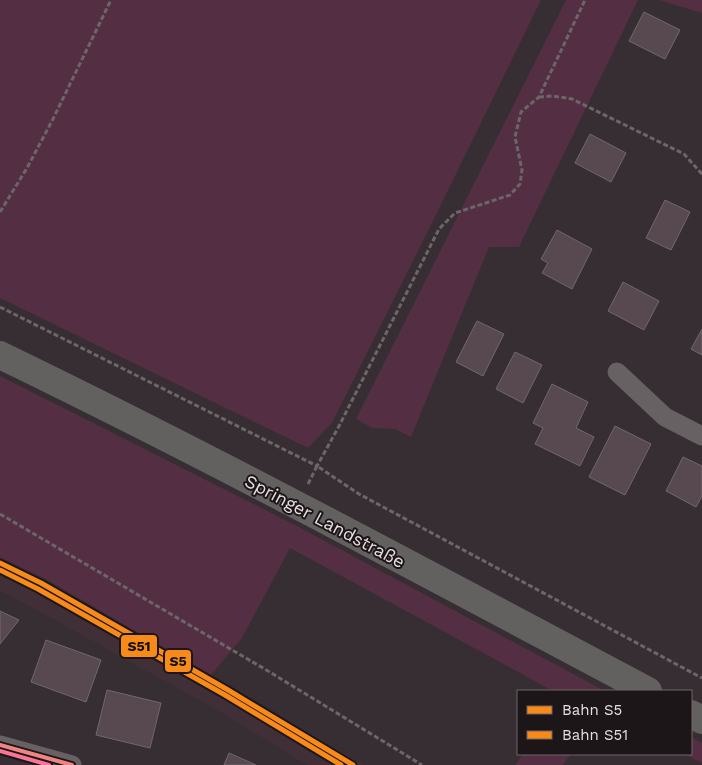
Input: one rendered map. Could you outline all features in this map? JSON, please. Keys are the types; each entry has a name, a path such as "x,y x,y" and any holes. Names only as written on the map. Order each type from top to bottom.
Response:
{"main road":[{"name":"Springer Landstraße","path":"0,355 298,506 646,690"}],"street":[{"path":"617,372 664,417 702,436"},
{"path":"0,745 72,765"}],"path":[{"path":"0,212 32,160 111,0"},
{"path":"317,466 439,229 455,213 510,195 520,184 522,170 515,137 521,112 539,97 585,0"},
{"path":"539,97 553,96 572,99 684,154 702,174"},
{"path":"0,307 317,466 359,494 702,678"},
{"path":"0,514 268,671 422,765"}],"shaded area":[{"path":"0,0 541,0 332,423 308,448 0,298"},
{"path":"566,0 638,0 519,247 489,247 411,437 395,429 372,428 356,419"},
{"path":"659,0 702,0 702,13"},
{"path":"0,376 295,525 603,690 551,690 290,548 242,638 211,675 46,579 0,557"},
{"path":"0,557 46,579 363,765 307,765 217,710 0,591"},
{"path":"692,738 702,743 702,763 686,755 692,755"},
{"path":"522,755 570,755 563,765 515,765"}],"building":[{"path":"644,12 680,30 665,59 629,41"},
{"path":"590,134 626,153 611,182 575,163"},
{"path":"665,200 690,212 671,250 646,238"},
{"path":"557,230 592,249 572,289 542,273 548,263 541,259"},
{"path":"623,282 659,301 644,330 608,311"},
{"path":"477,321 504,334 483,376 456,362"},
{"path":"702,329 702,355 691,349"},
{"path":"515,352 542,365 523,403 496,389"},
{"path":"552,384 588,402 576,428 594,437 580,466 535,444 543,428 533,423"},
{"path":"615,426 651,444 625,495 589,477"},
{"path":"683,457 702,466 702,496 696,507 666,491"},
{"path":"0,611 19,620 0,644"},
{"path":"46,640 101,660 86,702 31,682"},
{"path":"107,690 161,703 150,748 96,735"},
{"path":"229,753 256,765 224,765"}],"rail line":[{"name":"S5","path":"0,563 41,583 228,690 353,765"},
{"name":"S51","path":"0,570 38,589 225,695 341,765"}],"transit line":[{"path":"0,745 72,765"},
{"path":"0,751 49,765"}]}
